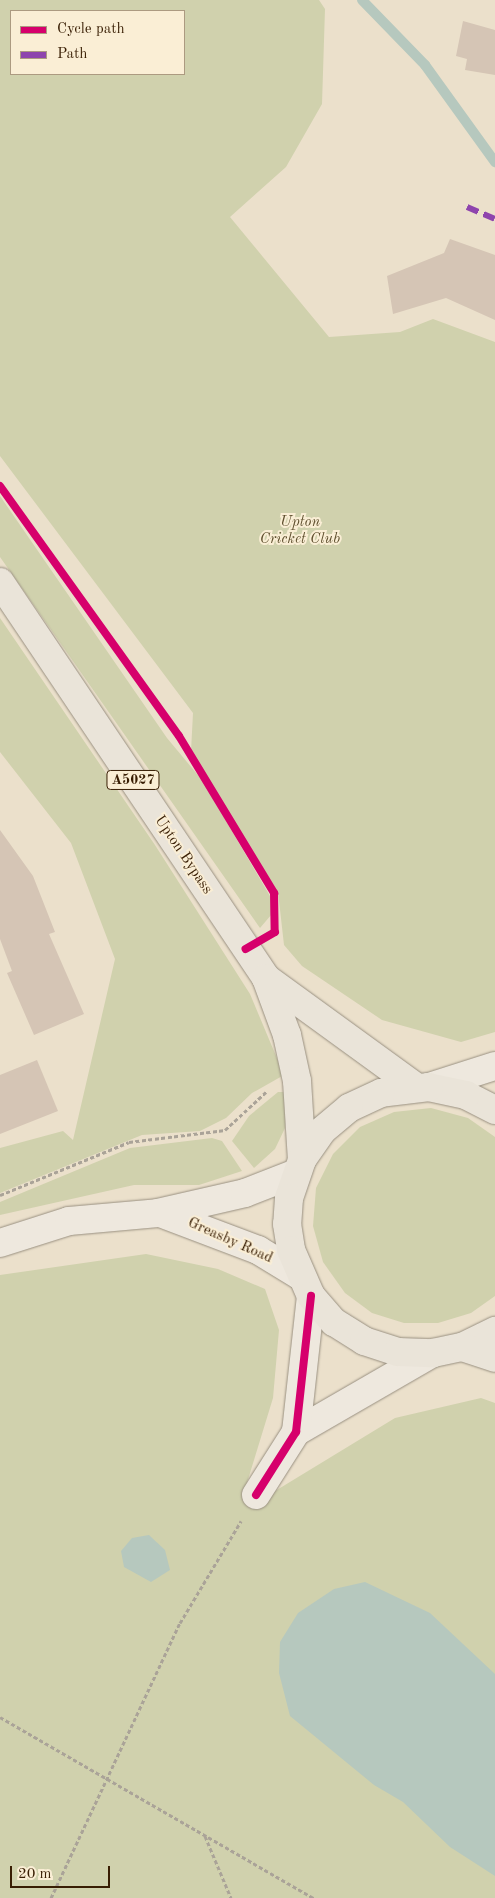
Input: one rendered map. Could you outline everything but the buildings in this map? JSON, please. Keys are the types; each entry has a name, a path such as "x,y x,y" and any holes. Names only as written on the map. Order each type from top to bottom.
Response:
{"main road":[{"name":"Upton Bypass","path":"0,582 266,978 287,1035 297,1081 299,1166"},
{"name":"Upton Bypass","path":"266,978 423,1087"},
{"path":"296,1432 305,1286 287,1224 299,1166 322,1131 349,1108 381,1093 423,1087 495,1066"},
{"path":"423,1087 466,1095 495,1110"},
{"name":"Greasby Road","path":"0,1243 69,1222 158,1213 244,1193 299,1166"},
{"name":"Greasby Road","path":"158,1213 258,1250 305,1286"},
{"path":"305,1286 334,1322 364,1341 398,1352 433,1353 462,1347 495,1331"},
{"path":"462,1347 495,1358"},
{"path":"256,1495 296,1432 433,1353"}],"path":[{"path":"0,1195 129,1142 194,1137 225,1130 273,1086 297,1081"},
{"path":"51,1898 180,1623 256,1495"},
{"path":"0,1717 313,1898"},
{"path":"204,1836 231,1898"}],"green space":[{"name":"Upton Cricket Club","path":"0,0 319,0 325,9 322,104 286,167 230,217 329,337 400,332 433,319 495,342 495,1032 461,1042 382,1020 302,966 284,945 278,892 191,751 193,713 0,456"},
{"path":"0,496 167,738 202,780 277,908 260,928 0,557"},
{"path":"0,618 155,845 250,994 284,1075 252,1093 226,1118 200,1131 142,1135 0,1193 0,1148 63,1131 73,1140 115,959 71,843 0,752"},
{"path":"278,1092 289,1092 285,1128 275,1149 254,1168 232,1141 249,1116"},
{"path":"431,1108 468,1118 495,1137 495,1296 471,1313 438,1323 404,1323 372,1313 345,1293 323,1262 313,1226 316,1188 333,1154 360,1127 394,1112"},
{"path":"212,1138 222,1141 242,1171 199,1185 134,1185 0,1215 0,1202 130,1148"},
{"path":"146,1254 218,1269 265,1289 279,1330 273,1398 246,1486 262,1499 395,1418 481,1398 495,1403 495,1898 0,1898 0,1275"}],"shaded area":[{"path":"149,1535 165,1550 170,1570 151,1582 124,1567 121,1551 132,1538"},
{"path":"365,1582 430,1613 495,1674 495,1876 450,1847 403,1802 374,1785 290,1716 279,1673 280,1642 298,1613 334,1589"}],"waterway":[{"path":"362,0 425,65 495,162"}],"marked path":[{"path":"467,207 495,219"}],"cycle path":[{"path":"0,486 179,736 274,893 275,932 246,949"},
{"path":"256,1495 296,1432 311,1296"}]}
